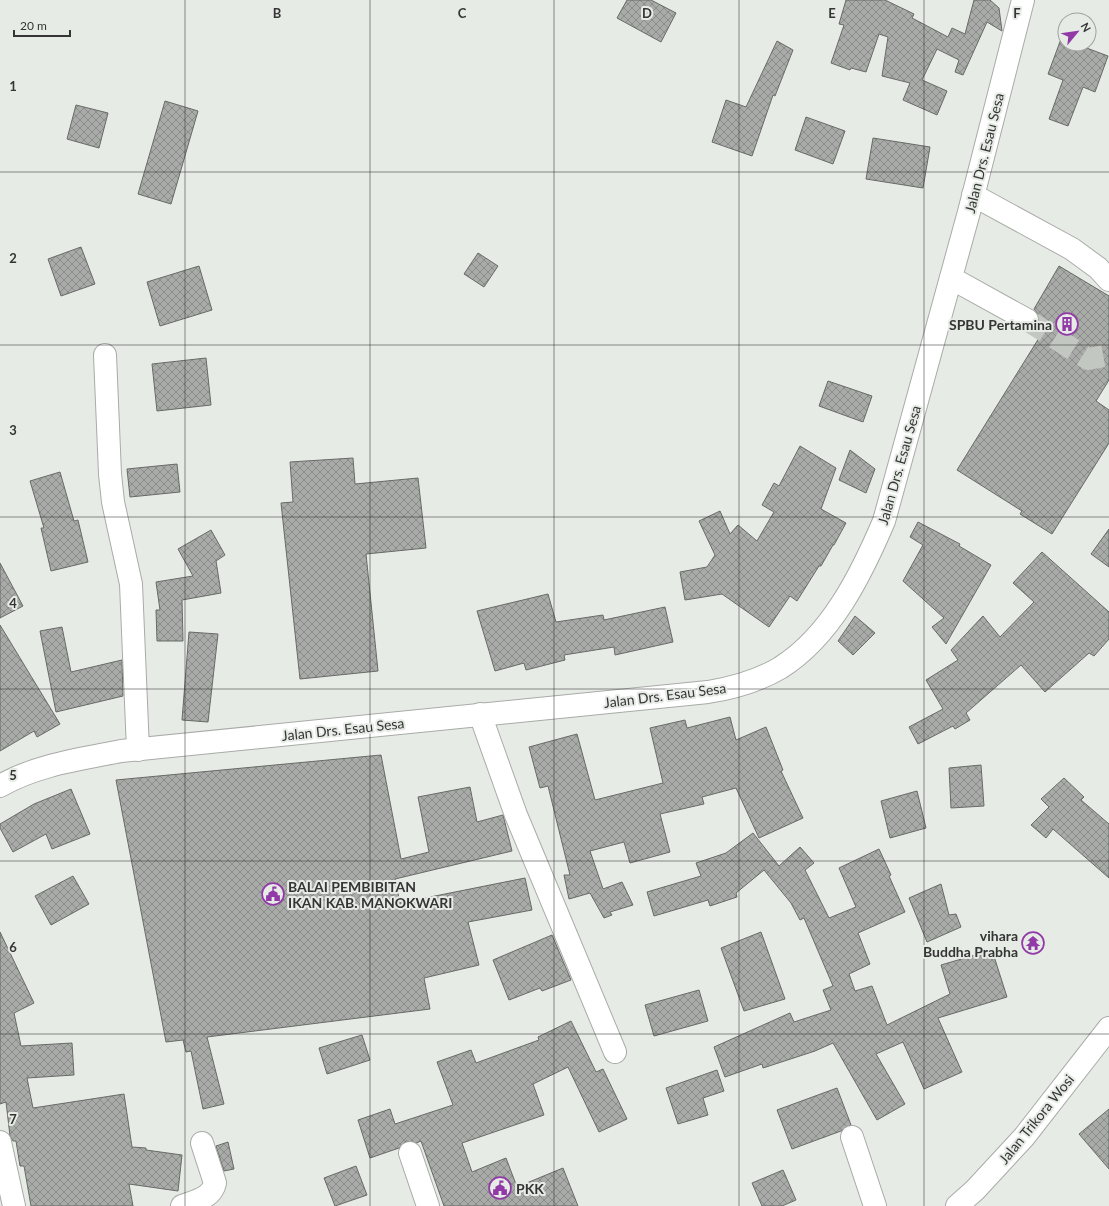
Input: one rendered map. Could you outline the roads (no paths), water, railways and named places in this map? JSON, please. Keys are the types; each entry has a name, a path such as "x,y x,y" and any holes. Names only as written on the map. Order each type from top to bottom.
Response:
{"main road":[{"name":"Jalan Drs. Esau Sesa","path":"0,786 27,774 53,766 121,751 285,736 480,714 708,692 746,683 780,668 796,656 827,625 867,561 884,521 951,278 1023,0"},
{"path":"973,195 1072,249 1098,268 1109,280"},
{"path":"951,278 1027,320"},
{"path":"105,355 110,474 113,502 131,584 138,750"},
{"path":"480,714 516,815 615,1052"},
{"name":"Jalan Trikora Wosi","path":"957,1206 975,1190 1024,1137 1109,1028"},
{"path":"852,1137 875,1206"},
{"path":"0,1142 14,1206"},
{"path":"182,1206 204,1197 212,1192 214,1188 215,1183 202,1143"},
{"path":"410,1153 428,1206"}],"tunnel":[{"path":"1027,320 1088,359 1105,356 1109,350"}],"place":[{"name":"SPBU Pertamina","path":"1067,324"},
{"name":"BALAI PEMBIBITAN IKAN KAB. MANOKWARI","path":"273,894"},
{"name":"vihara Buddha Prabha","path":"1033,943"},
{"name":"PKK","path":"500,1188"}]}
